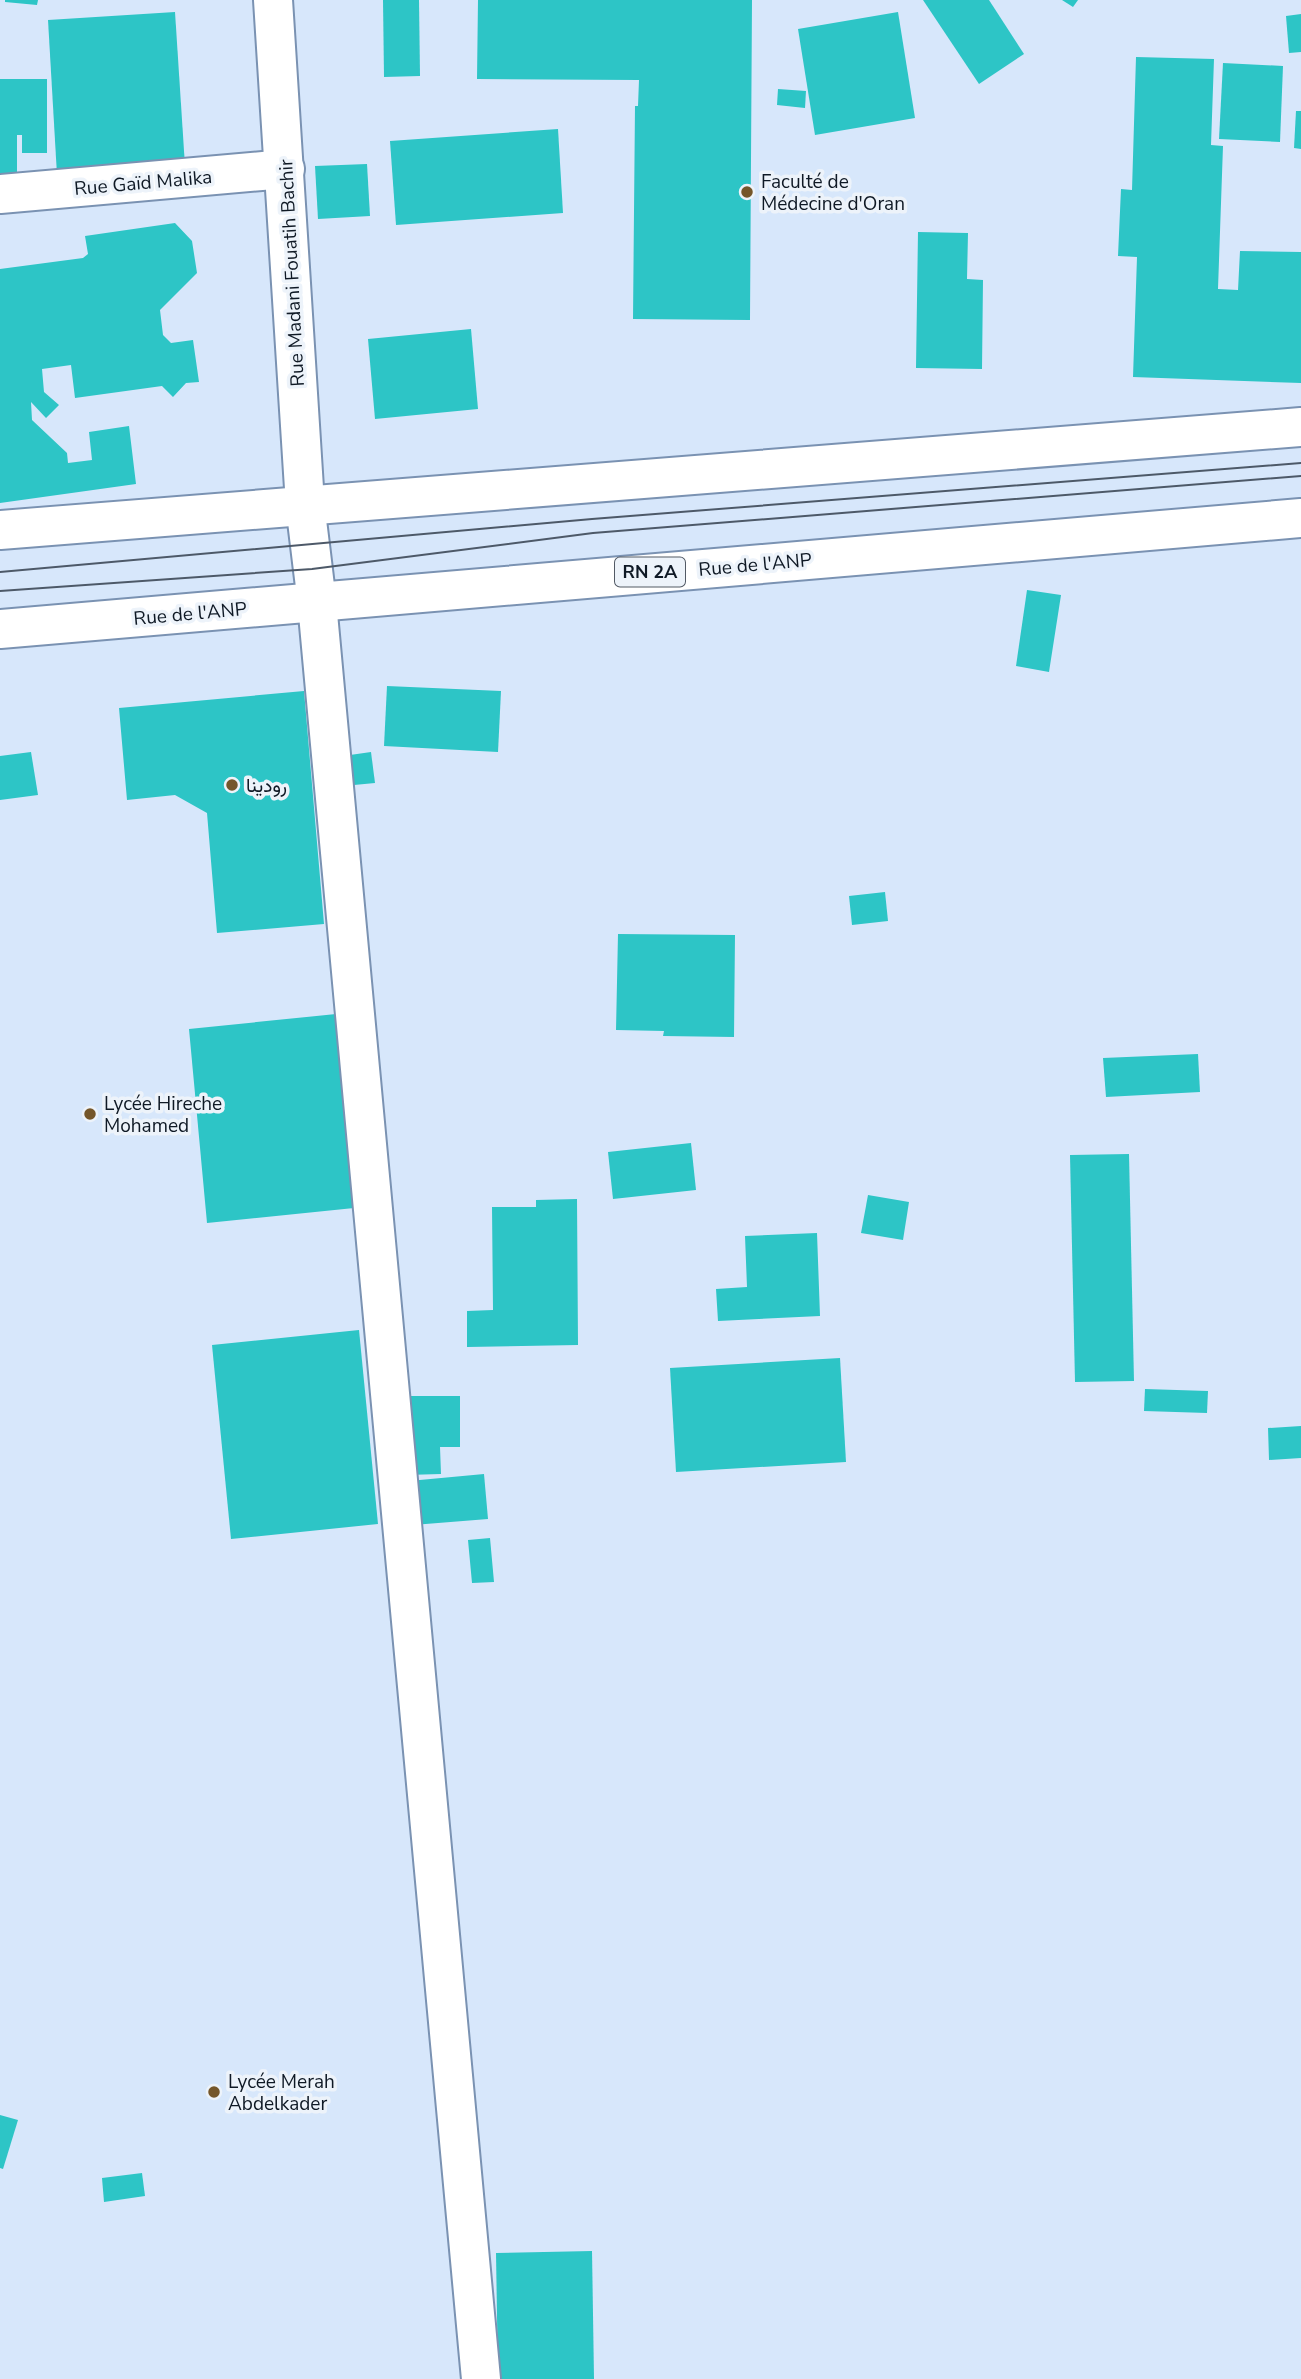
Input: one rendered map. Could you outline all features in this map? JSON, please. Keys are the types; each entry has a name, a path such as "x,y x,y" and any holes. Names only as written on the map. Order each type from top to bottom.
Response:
{"street":[{"name":"Rue Madani Fouatih Bachir","path":"274,0 305,504 317,603 481,2379"},
{"name":"Rue Gaïd Malika","path":"0,194 285,169"},
{"path":"0,530 1301,427"},
{"name":"Rue de l'ANP","path":"0,629 317,603 502,584 1301,518"}],"building":[{"path":"5,0 38,0 37,5"},
{"path":"383,0 419,0 420,76 384,77"},
{"path":"478,0 752,0 750,320 633,319 635,106 638,106 639,80 477,79"},
{"path":"923,0 989,0 1024,54 979,84"},
{"path":"1062,0 1078,0 1073,7"},
{"path":"175,12 185,166 57,175 48,20"},
{"path":"898,12 915,118 815,135 798,29"},
{"path":"1301,14 1301,52 1289,53 1286,16"},
{"path":"1136,57 1214,59 1211,145 1223,146 1218,289 1238,290 1240,251 1301,252 1301,383 1133,377 1137,257 1118,256 1121,189 1132,190"},
{"path":"1223,63 1283,66 1280,142 1219,139"},
{"path":"0,79 47,79 47,153 22,153 22,135 17,135 17,173 0,173"},
{"path":"778,89 806,91 805,108 777,105"},
{"path":"1296,111 1301,111 1301,149 1294,148"},
{"path":"558,129 563,213 396,225 390,141"},
{"path":"367,164 370,216 318,219 315,166"},
{"path":"175,223 192,241 197,273 160,310 163,335 171,343 193,340 199,382 186,383 173,397 162,386 75,398 71,365 42,369 44,392 59,405 46,418 31,402 32,420 67,453 68,463 92,460 89,432 129,426 136,484 0,503 0,269 83,258 88,254 85,236"},
{"path":"918,232 968,233 967,279 983,280 982,369 916,368"},
{"path":"471,329 478,409 375,419 368,339"},
{"path":"1027,590 1061,595 1049,672 1016,666"},
{"path":"387,686 501,691 498,752 384,746"},
{"path":"304,691 324,924 217,933 207,813 175,795 127,800 119,708"},
{"path":"31,752 38,795 0,800 0,756"},
{"path":"371,752 375,783 354,785 350,755"},
{"path":"885,892 888,921 852,925 849,896"},
{"path":"618,934 735,935 734,1037 663,1036 664,1031 616,1030"},
{"path":"336,1014 354,1208 207,1223 189,1029"},
{"path":"1198,1054 1200,1092 1106,1097 1103,1058"},
{"path":"691,1143 696,1190 613,1199 608,1152"},
{"path":"1129,1154 1134,1381 1075,1382 1070,1155"},
{"path":"868,1195 909,1202 903,1240 861,1233"},
{"path":"577,1199 578,1345 467,1347 467,1311 493,1310 492,1207 536,1207 536,1200"},
{"path":"817,1233 820,1316 718,1321 716,1289 747,1287 745,1236"},
{"path":"359,1330 378,1524 231,1539 212,1345"},
{"path":"840,1358 846,1462 676,1472 670,1368"},
{"path":"1145,1389 1208,1391 1207,1413 1144,1411"},
{"path":"405,1396 460,1396 460,1447 440,1447 441,1474 406,1475"},
{"path":"1301,1426 1301,1458 1269,1460 1268,1428"},
{"path":"484,1474 488,1519 413,1525 409,1481"},
{"path":"490,1538 494,1582 472,1583 468,1540"},
{"path":"0,2115 18,2120 3,2169 0,2168"},
{"path":"142,2173 145,2196 104,2202 102,2178"},
{"path":"592,2251 594,2379 498,2379 496,2253"}],"tram line":[{"path":"0,572 592,519 1301,463"},
{"path":"0,591 312,569 593,533 1301,476"}],"place":[{"name":"Faculté de Médecine d'Oran","path":"747,192"},
{"name":"رودينا","path":"232,785"},
{"name":"Lycée Hireche Mohamed","path":"90,1114"},
{"name":"Lycée Merah Abdelkader","path":"214,2092"}]}
